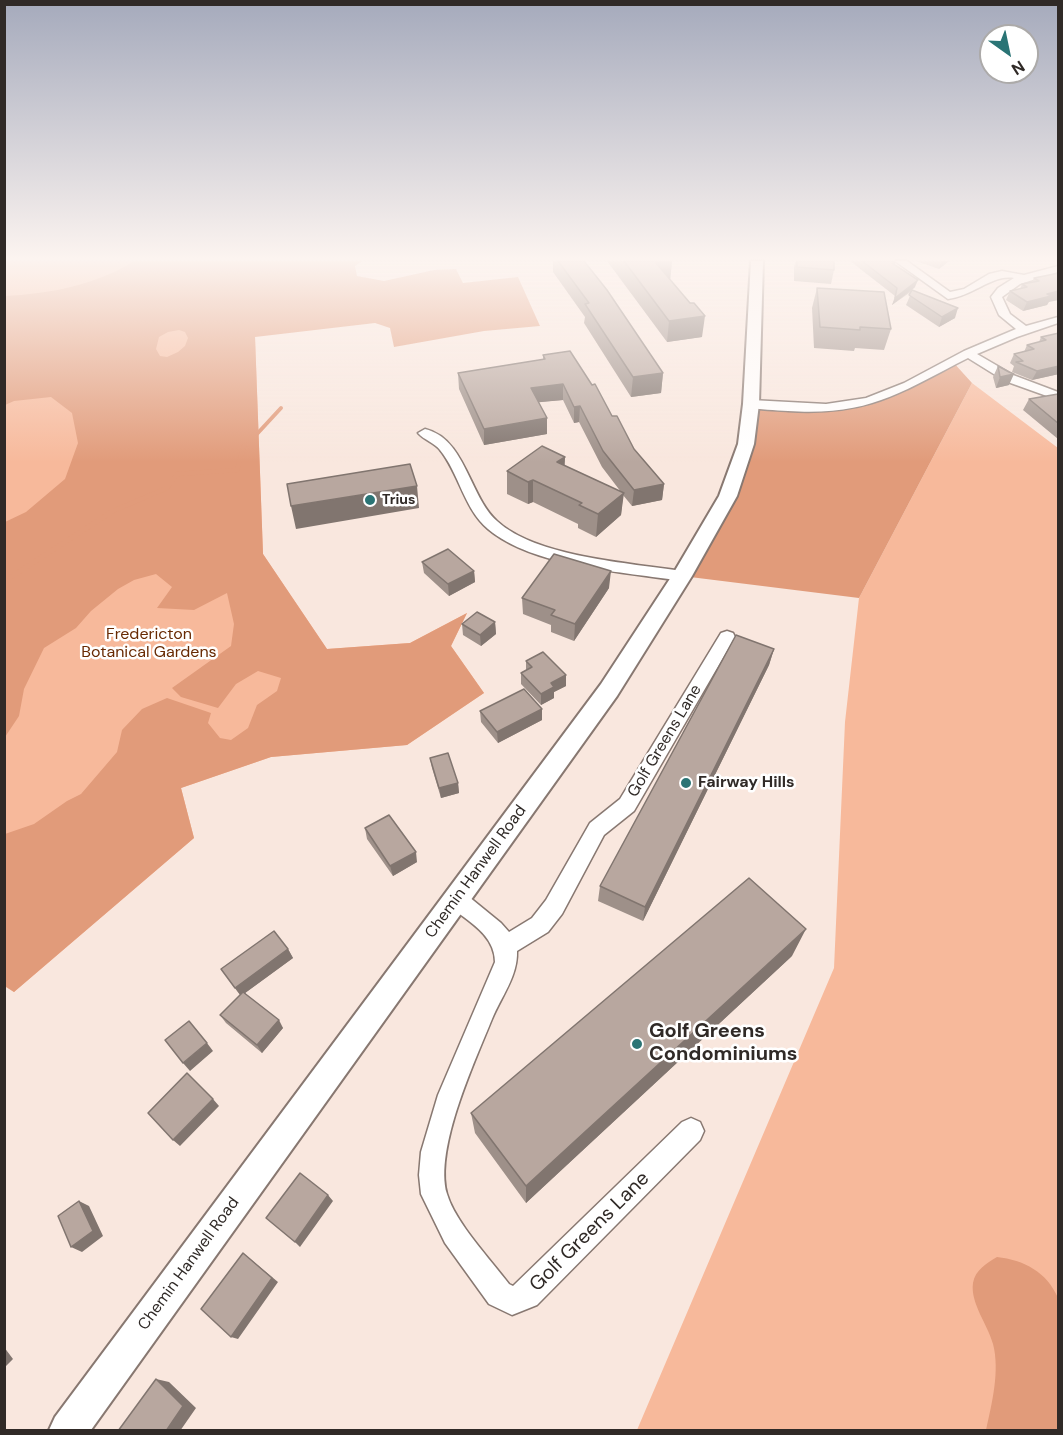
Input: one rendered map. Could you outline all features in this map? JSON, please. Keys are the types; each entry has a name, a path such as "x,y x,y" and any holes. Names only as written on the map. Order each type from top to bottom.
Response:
{"main road":[{"name":"Chemin Hanwell Road","path":"68,1431 609,690 682,576 728,496 746,444 751,404 754,328"}],"street":[{"path":"751,404 817,407 869,402 891,394 968,353 1028,328"},
{"path":"968,353 1009,378 1059,396"},
{"path":"425,433 445,447 479,509 492,525 511,537 552,555 682,576"},
{"name":"Golf Greens Lane","path":"691,1131 527,1295 512,1301 499,1294 444,1215 433,1192 432,1169 442,1120 490,994 503,976 507,959 506,946 540,925 554,907 597,829 627,805 727,637"},
{"path":"456,899 499,935 506,946"}],"green space":[{"name":"Fredericton Botanical Gardens","path":"4,328 255,328 263,554 327,649 410,643 467,613 451,646 484,693 407,745 271,757 181,788 194,838 14,992 4,986"},
{"path":"972,383 1058,448 1058,1430 637,1430 834,968 845,722 859,598"}],"shaded area":[{"name":"Fredericton Botanical Gardens","path":"5,328 332,328 255,337 263,554 327,649 410,643 467,613 451,646 484,693 407,745 271,757 181,788 194,838 14,992 5,986 5,834 34,824 81,794 117,752 122,730 142,709 167,698 211,713 208,723 220,738 231,740 248,728 257,705 277,691 281,678 258,671 236,684 218,708 181,697 172,688 231,646 234,624 227,593 194,610 157,608 172,587 156,574 134,580 118,589 91,611 76,628 44,648 24,689 19,716 5,737 5,522 26,512 65,479 78,443 72,413 51,397 14,401 5,405","holes":["179,330 185,332 188,338 185,346 167,357 160,356 156,349 159,337 168,332"]},
{"name":"Fredericton Botanical Gardens","path":"390,328 518,328 484,331 394,347"},
{"path":"953,362 972,383 859,598 682,576 728,496 751,404 817,407 869,401"},
{"path":"997,1257 1025,1264 1041,1274 1058,1298 1058,1430 986,1430 996,1365 991,1337 974,1298 973,1283 979,1271"}],"building":[{"path":"601,328 633,328 663,373 633,377"},
{"path":"833,328 860,328 860,330"},
{"path":"1059,333 1059,366 1037,371 1016,362 1023,361 1014,354 1034,349 1027,345 1046,340 1041,337"},
{"path":"570,351 592,385 595,384 612,416 617,416 634,449 664,484 634,490 603,451 580,406 574,407 563,384 531,388 547,418 484,429 458,373 545,359 543,355"},
{"path":"998,366 1009,372 1014,374 1000,377"},
{"path":"1059,395 1059,424 1029,399"},
{"path":"542,446 565,457 557,462 624,493 598,514 579,505 582,503 533,480 528,482 507,471"},
{"path":"410,464 417,486 291,506 287,484"},
{"path":"448,549 474,571 448,584 422,562"},
{"path":"554,554 611,571 575,624 551,615 555,610 522,598"},
{"path":"477,612 495,622 480,635 462,624"},
{"name":"Fairway Hills","path":"736,635 774,649 645,907 600,886"},
{"path":"543,652 566,675 551,683 554,687 541,694 521,673 532,667 526,661"},
{"path":"524,689 542,709 497,732 480,711"},
{"path":"448,753 458,783 439,788 430,758"},
{"path":"389,815 416,852 390,866 365,828"},
{"name":"Golf Greens Condominiums","path":"749,878 806,929 526,1186 471,1113"},
{"path":"274,931 288,949 235,988 221,969"},
{"path":"243,992 279,1020 257,1045 220,1015"},
{"path":"189,1021 207,1043 183,1063 165,1040"},
{"path":"187,1073 213,1099 173,1140 148,1113"},
{"path":"300,1173 328,1195 295,1242 266,1218"},
{"path":"79,1201 93,1231 71,1247 58,1216"},
{"path":"243,1253 272,1278 231,1337 201,1309"},
{"path":"156,1379 183,1406 166,1431 118,1431"}],"waterway":[{"path":"244,448 281,408"},
{"path":"4,589 11,577 113,511 167,488 177,474 237,470 244,446"}],"place":[{"name":"Trius","path":"370,500"},
{"name":"Fairway Hills","path":"686,783"},
{"name":"Golf Greens Condominiums","path":"637,1044"}]}
